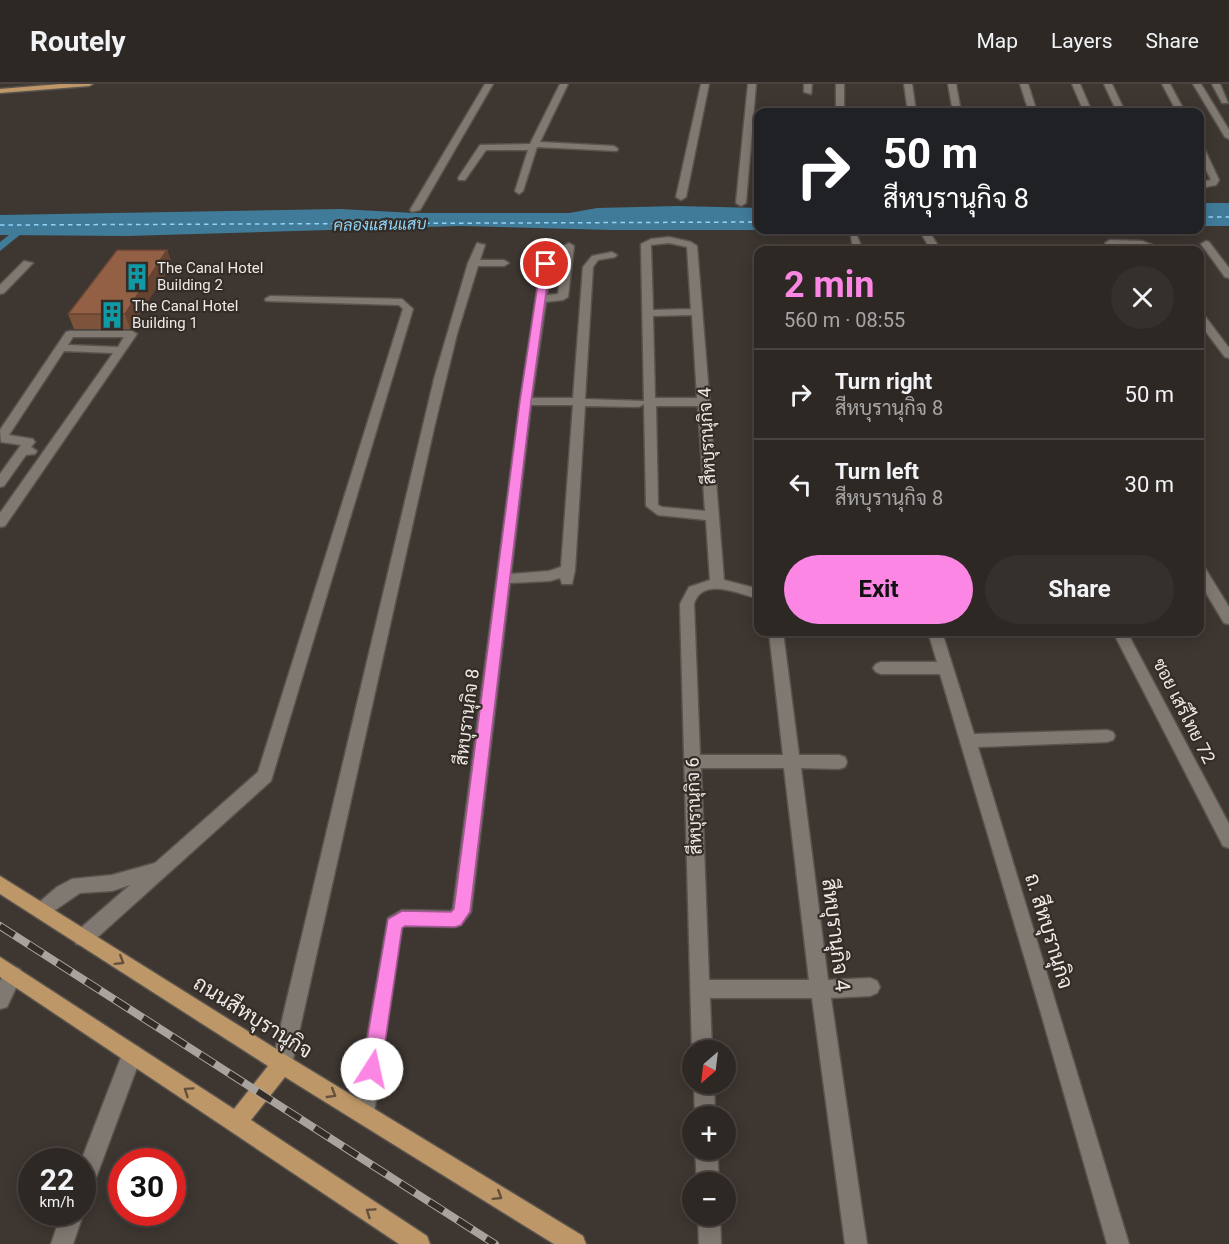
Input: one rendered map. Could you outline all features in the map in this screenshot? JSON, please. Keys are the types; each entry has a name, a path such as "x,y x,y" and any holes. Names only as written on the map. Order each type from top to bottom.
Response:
{"main road":[{"path":"0,92 89,84"},
{"name":"ถนนสีหบุรานุกิจ","path":"0,884 282,1064 575,1244"},
{"path":"6,970 419,1244"},
{"path":"236,1123 282,1064"}],"street":[{"path":"415,210 489,84"},
{"path":"519,191 534,146 564,84"},
{"path":"681,197 705,84"},
{"path":"741,203 752,84"},
{"path":"840,84 840,108"},
{"path":"908,84 911,108"},
{"path":"952,84 956,108"},
{"path":"1024,84 1032,108"},
{"path":"1076,84 1086,108"},
{"path":"1108,84 1119,108"},
{"path":"1166,84 1179,108"},
{"path":"1197,84 1229,137"},
{"path":"1216,84 1225,101"},
{"path":"462,177 483,147 614,149"},
{"path":"1204,157 1215,180 1213,183 1204,184"},
{"path":"927,235 934,246"},
{"path":"854,238 857,246"},
{"name":"สีหบุรานุกิจ 4","path":"649,313 646,244 652,241 682,241 692,246 717,583"},
{"path":"1110,243 1142,243 1150,246"},
{"path":"1206,244 1229,275"},
{"path":"282,1064 389,606 425,440 454,323 480,245"},
{"path":"541,299 562,297 568,246"},
{"path":"503,579 567,575 588,267 595,258 612,255"},
{"path":"0,291 28,263"},
{"path":"473,263 504,263"},
{"name":"สีหบุรานุกิจ 8","path":"364,1113 394,924 402,918 455,919 462,912 526,401 546,264"},
{"path":"83,938 265,776 408,309 402,302 270,299"},
{"path":"698,312 649,313 644,402 652,506 658,511 712,516"},
{"path":"1204,322 1229,355"},
{"path":"0,483 29,442 5,439 3,435 70,334 132,334 0,523"},
{"path":"62,348 122,350"},
{"path":"526,401 705,402"},
{"path":"22,451 48,452"},
{"path":"1204,578 1229,620"},
{"path":"717,583 754,593"},
{"name":"สีหบุรานุกิจ 6","path":"702,1040 687,603 692,590 717,583"},
{"name":"สีหบุรานุกิจ 4","path":"777,636 820,989 856,1244"},
{"name":"ถ. สีหบุรานุกิจ","path":"935,636 1118,1244"},
{"name":"ซอย เสรีไทย 72","path":"1122,636 1229,839"},
{"path":"881,668 946,668"},
{"path":"968,741 1107,736"},
{"path":"693,761 839,762"},
{"path":"42,911 63,893 78,885 119,881 163,866"},
{"path":"0,1000 6,970"},
{"path":"700,989 870,987"},
{"path":"96,1149 132,1054"},
{"path":"62,1244 68,1226"},
{"path":"710,1226 711,1244"}],"water":[{"path":"1204,203 1229,203 1229,226 1204,226"},
{"name":"คลองแสนแสบ","path":"678,206 754,208 754,230 612,230 460,226 127,236 0,235 0,215 340,209 414,213 569,213 597,208"}],"building":[{"path":"117,250 167,250 125,314 68,314"}],"waterway":[{"path":"0,248 22,228"}],"ferry route":[{"path":"1204,217 1229,217"},
{"path":"0,225 754,222"}],"railway":[{"path":"0,926 495,1244"}],"place":[{"name":"The Canal Hotel Building 2","path":"137,277"},
{"name":"The Canal Hotel Building 1","path":"112,315"}],"route":[{"path":"372,1069 394,924 402,918 455,919 462,912 526,401 546,264"}]}
